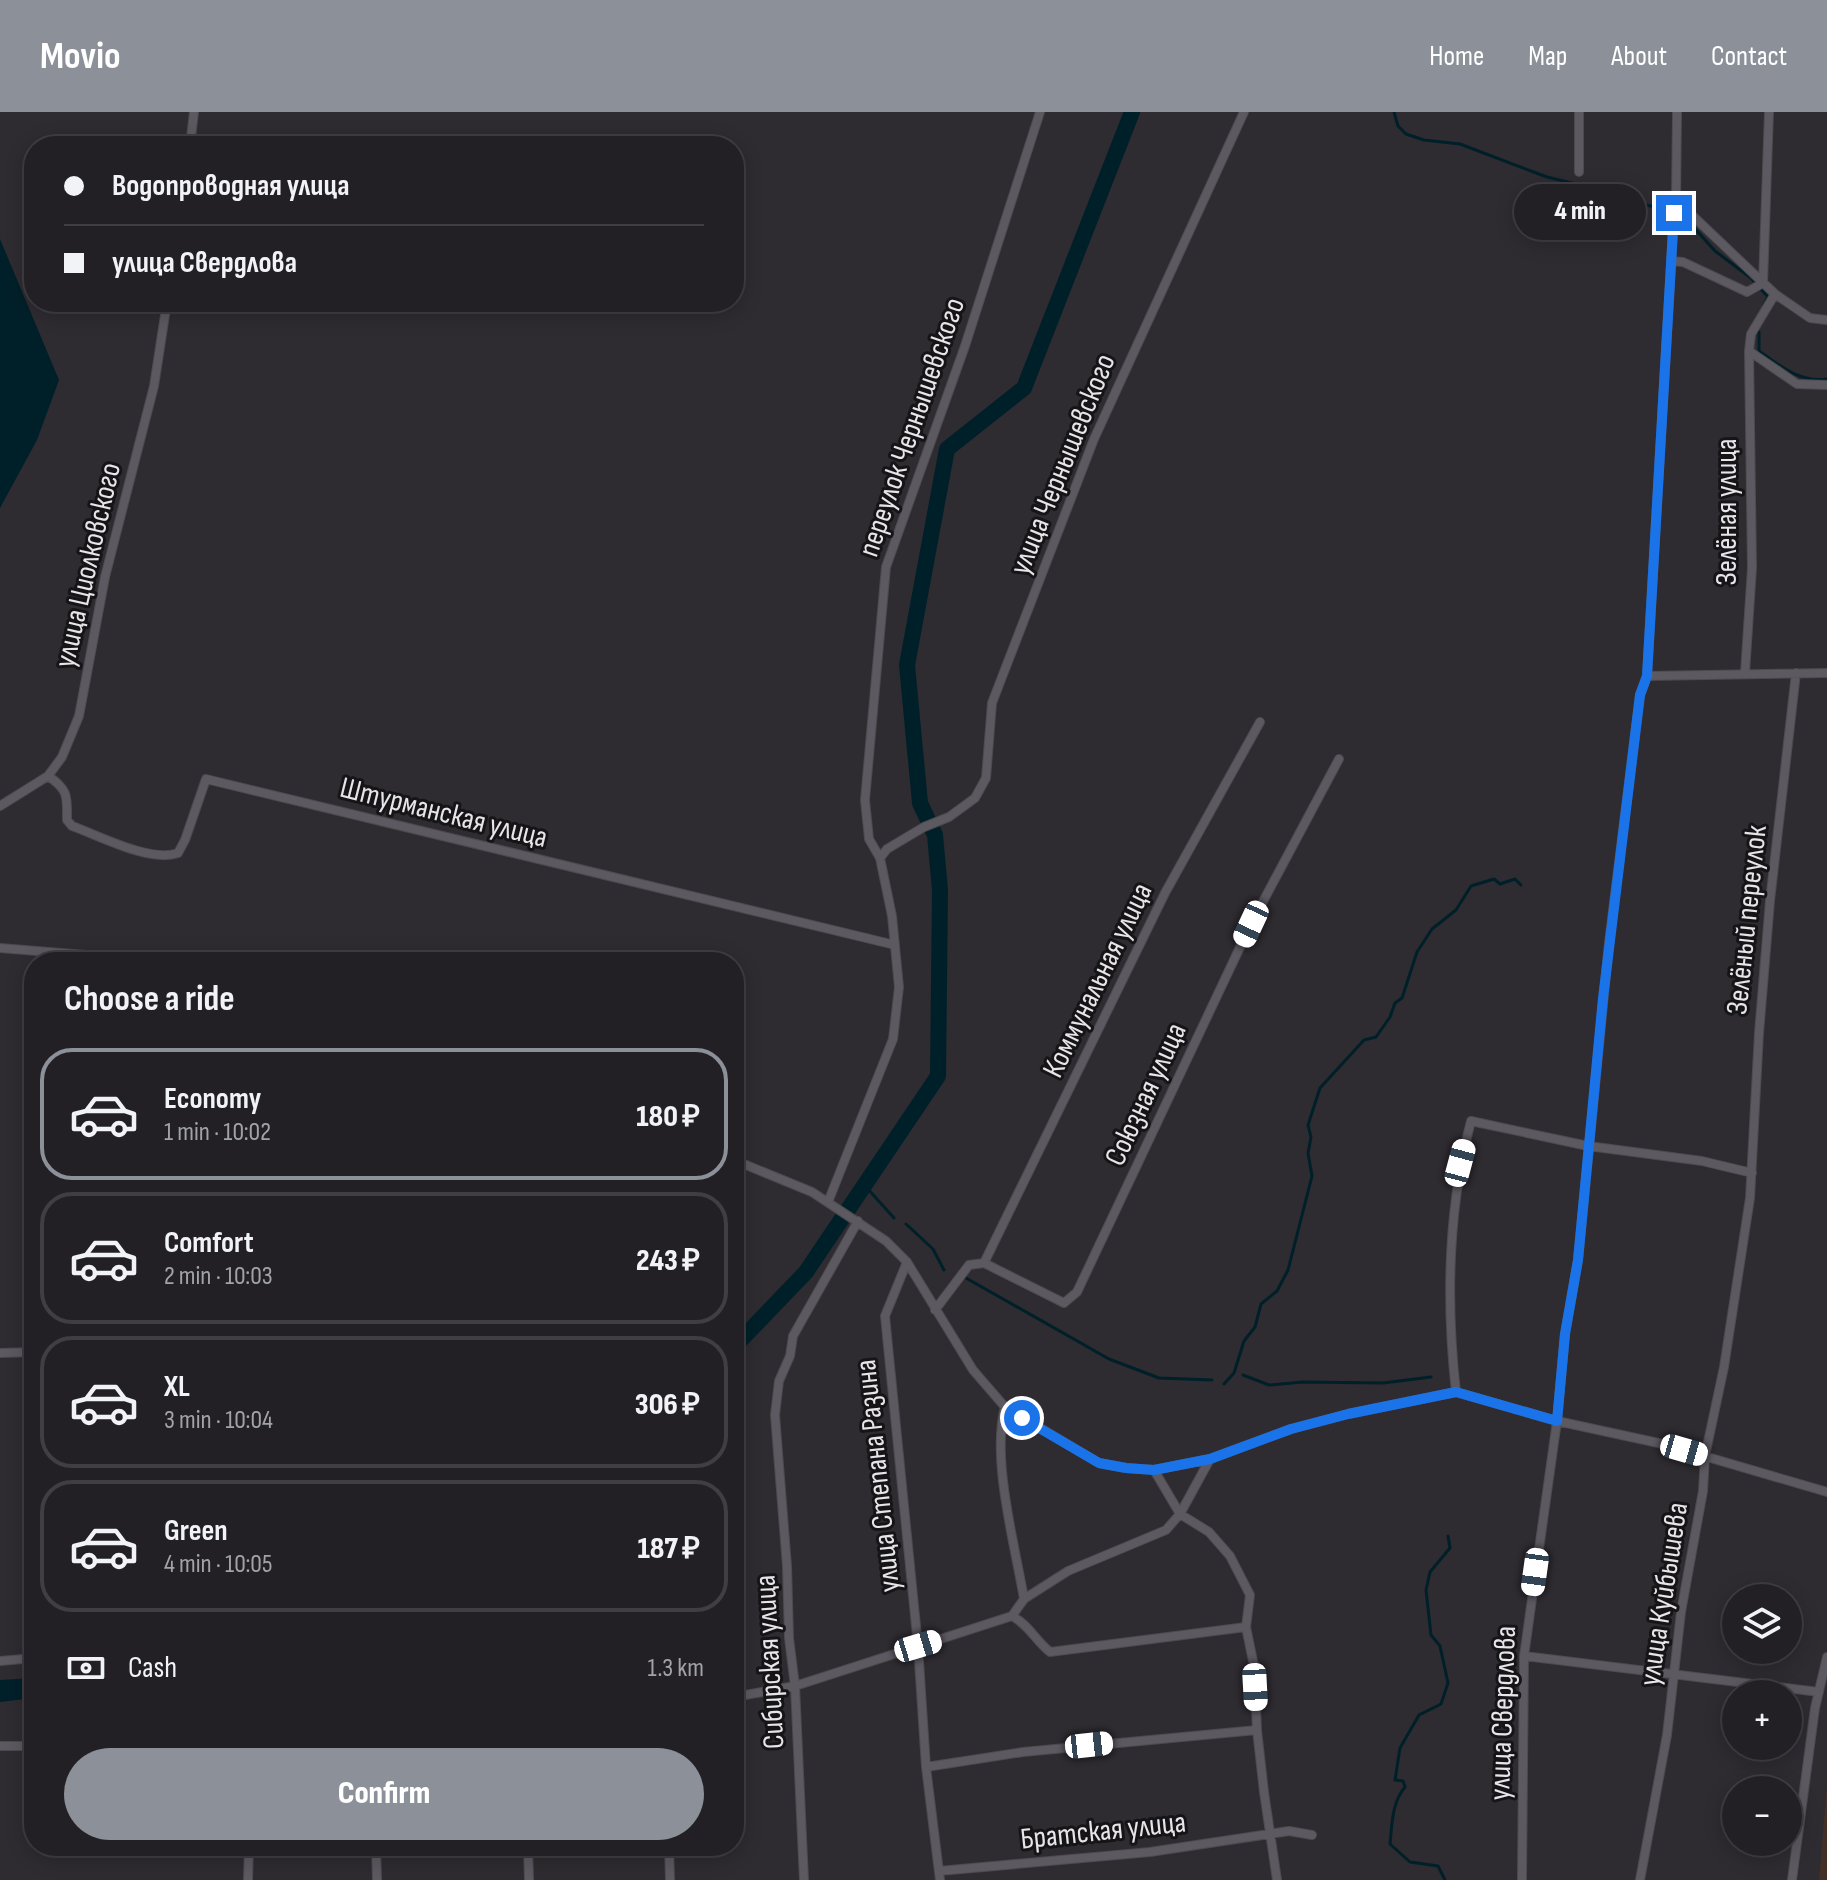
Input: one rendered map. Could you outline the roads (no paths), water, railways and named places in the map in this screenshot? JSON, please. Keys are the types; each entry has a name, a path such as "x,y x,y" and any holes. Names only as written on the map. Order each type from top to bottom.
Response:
{"street":[{"path":"191,136 194,112"},
{"name":"переулок Чернышевского","path":"828,1202 893,1039 899,987 892,916 880,858 869,839 865,800 886,567 965,346 1040,112"},
{"name":"улица Чернышевского","path":"880,858 887,849 949,817 975,798 986,778 992,703 1094,439 1244,112"},
{"path":"1579,112 1579,172"},
{"path":"1677,112 1676,200 1775,294 1810,318 1827,320"},
{"path":"1763,283 1769,112"},
{"name":"улица Свердлова","path":"1522,1880 1524,1656 1557,1421 1565,1334 1578,1260 1609,943 1638,709 1647,676 1674,213"},
{"path":"1671,261 1683,262 1747,292 1763,283"},
{"path":"1775,294 1751,334 1749,351 1797,384 1827,385"},
{"name":"улица Циолковского","path":"0,806 48,776 62,757 79,716 105,577 154,386 165,312"},
{"name":"Зелёная улица","path":"1745,673 1752,568 1749,351"},
{"name":"Зелёный переулок","path":"1752,1173 1770,901 1796,673"},
{"path":"1647,676 1827,673"},
{"name":"Коммунальная улица","path":"984,1263 1165,893 1260,722"},
{"name":"Союзная улица","path":"984,1263 1064,1303 1077,1292 1251,924 1339,759"},
{"name":"Штурманская улица","path":"48,776 65,791 69,803 67,820 72,826 147,856 167,857 178,853 206,779 895,945"},
{"path":"0,948 34,952"},
{"path":"1456,1392 1450,1339 1454,1215 1460,1163 1471,1121 1588,1146 1702,1161 1752,1173"},
{"path":"744,1164 812,1192 886,1241 907,1262 973,1370 1005,1407 1099,1463 1154,1470 1210,1459 1291,1429 1334,1417 1419,1397 1456,1392 1557,1421 1705,1456 1827,1492"},
{"name":"улица Куйбышева","path":"1640,1880 1667,1735 1685,1587 1703,1491 1705,1456 1738,1282 1752,1173"},
{"name":"Сибирская улица","path":"804,1880 795,1686 789,1638 787,1566 775,1415 779,1381 790,1356 793,1336 858,1221"},
{"name":"улица Степана Разина","path":"907,1262 885,1316 918,1646 926,1767 940,1876"},
{"path":"935,1310 969,1265 984,1263"},
{"path":"0,1353 24,1352"},
{"path":"1005,1407 1000,1428 1005,1485 1024,1599"},
{"path":"744,1695 795,1686 1012,1616 1024,1599 1068,1571 1166,1530 1180,1514 1210,1459"},
{"path":"1154,1470 1180,1514 1209,1532 1230,1556 1250,1595 1246,1627 1254,1666 1257,1730 1277,1880"},
{"path":"1012,1616 1027,1625 1037,1641 1050,1652 1246,1627"},
{"path":"1524,1656 1819,1692"},
{"path":"1792,1880 1819,1692 1827,1657"},
{"path":"0,1661 24,1659"},
{"path":"926,1767 1023,1752 1257,1730"},
{"path":"0,1746 24,1746"},
{"name":"Братская улица","path":"940,1876 1150,1852 1289,1831 1312,1835"},
{"path":"248,1880 249,1856"},
{"path":"376,1856 377,1880"},
{"path":"528,1856 529,1880"},
{"path":"669,1856 670,1880"}],"water":[{"path":"0,239 24,296 24,312 31,312 59,380 37,440 0,508"},
{"path":"24,1679 24,1699 0,1702 0,1680"}],"waterway":[{"path":"744,1337 806,1272 938,1076 940,890 935,835 920,803 907,665 947,449 1024,388 1132,112"},
{"path":"1394,112 1398,126 1406,134 1424,140 1460,144 1612,199 1679,211 1715,251 1751,278 1768,297 1764,305"},
{"path":"1759,332 1759,351 1799,376 1827,379"},
{"path":"1224,1384 1234,1373 1244,1341 1255,1327 1261,1304 1277,1291 1288,1270 1312,1176 1308,1125 1320,1088 1364,1040 1376,1037 1390,1017 1395,1003 1402,998 1417,952 1432,929 1456,910 1471,886 1494,879 1500,884 1515,879 1521,885"},
{"path":"867,1188 894,1218"},
{"path":"906,1224 933,1249 944,1270"},
{"path":"966,1278 1109,1359 1159,1378 1212,1380"},
{"path":"1243,1375 1269,1385 1303,1382 1383,1383 1431,1377"},
{"path":"1445,1880 1438,1866 1410,1862 1390,1844 1395,1806 1405,1787 1403,1781 1395,1780 1400,1748 1419,1715 1441,1704 1448,1683 1440,1646 1431,1635 1426,1590 1430,1572 1450,1548 1448,1536"}]}
